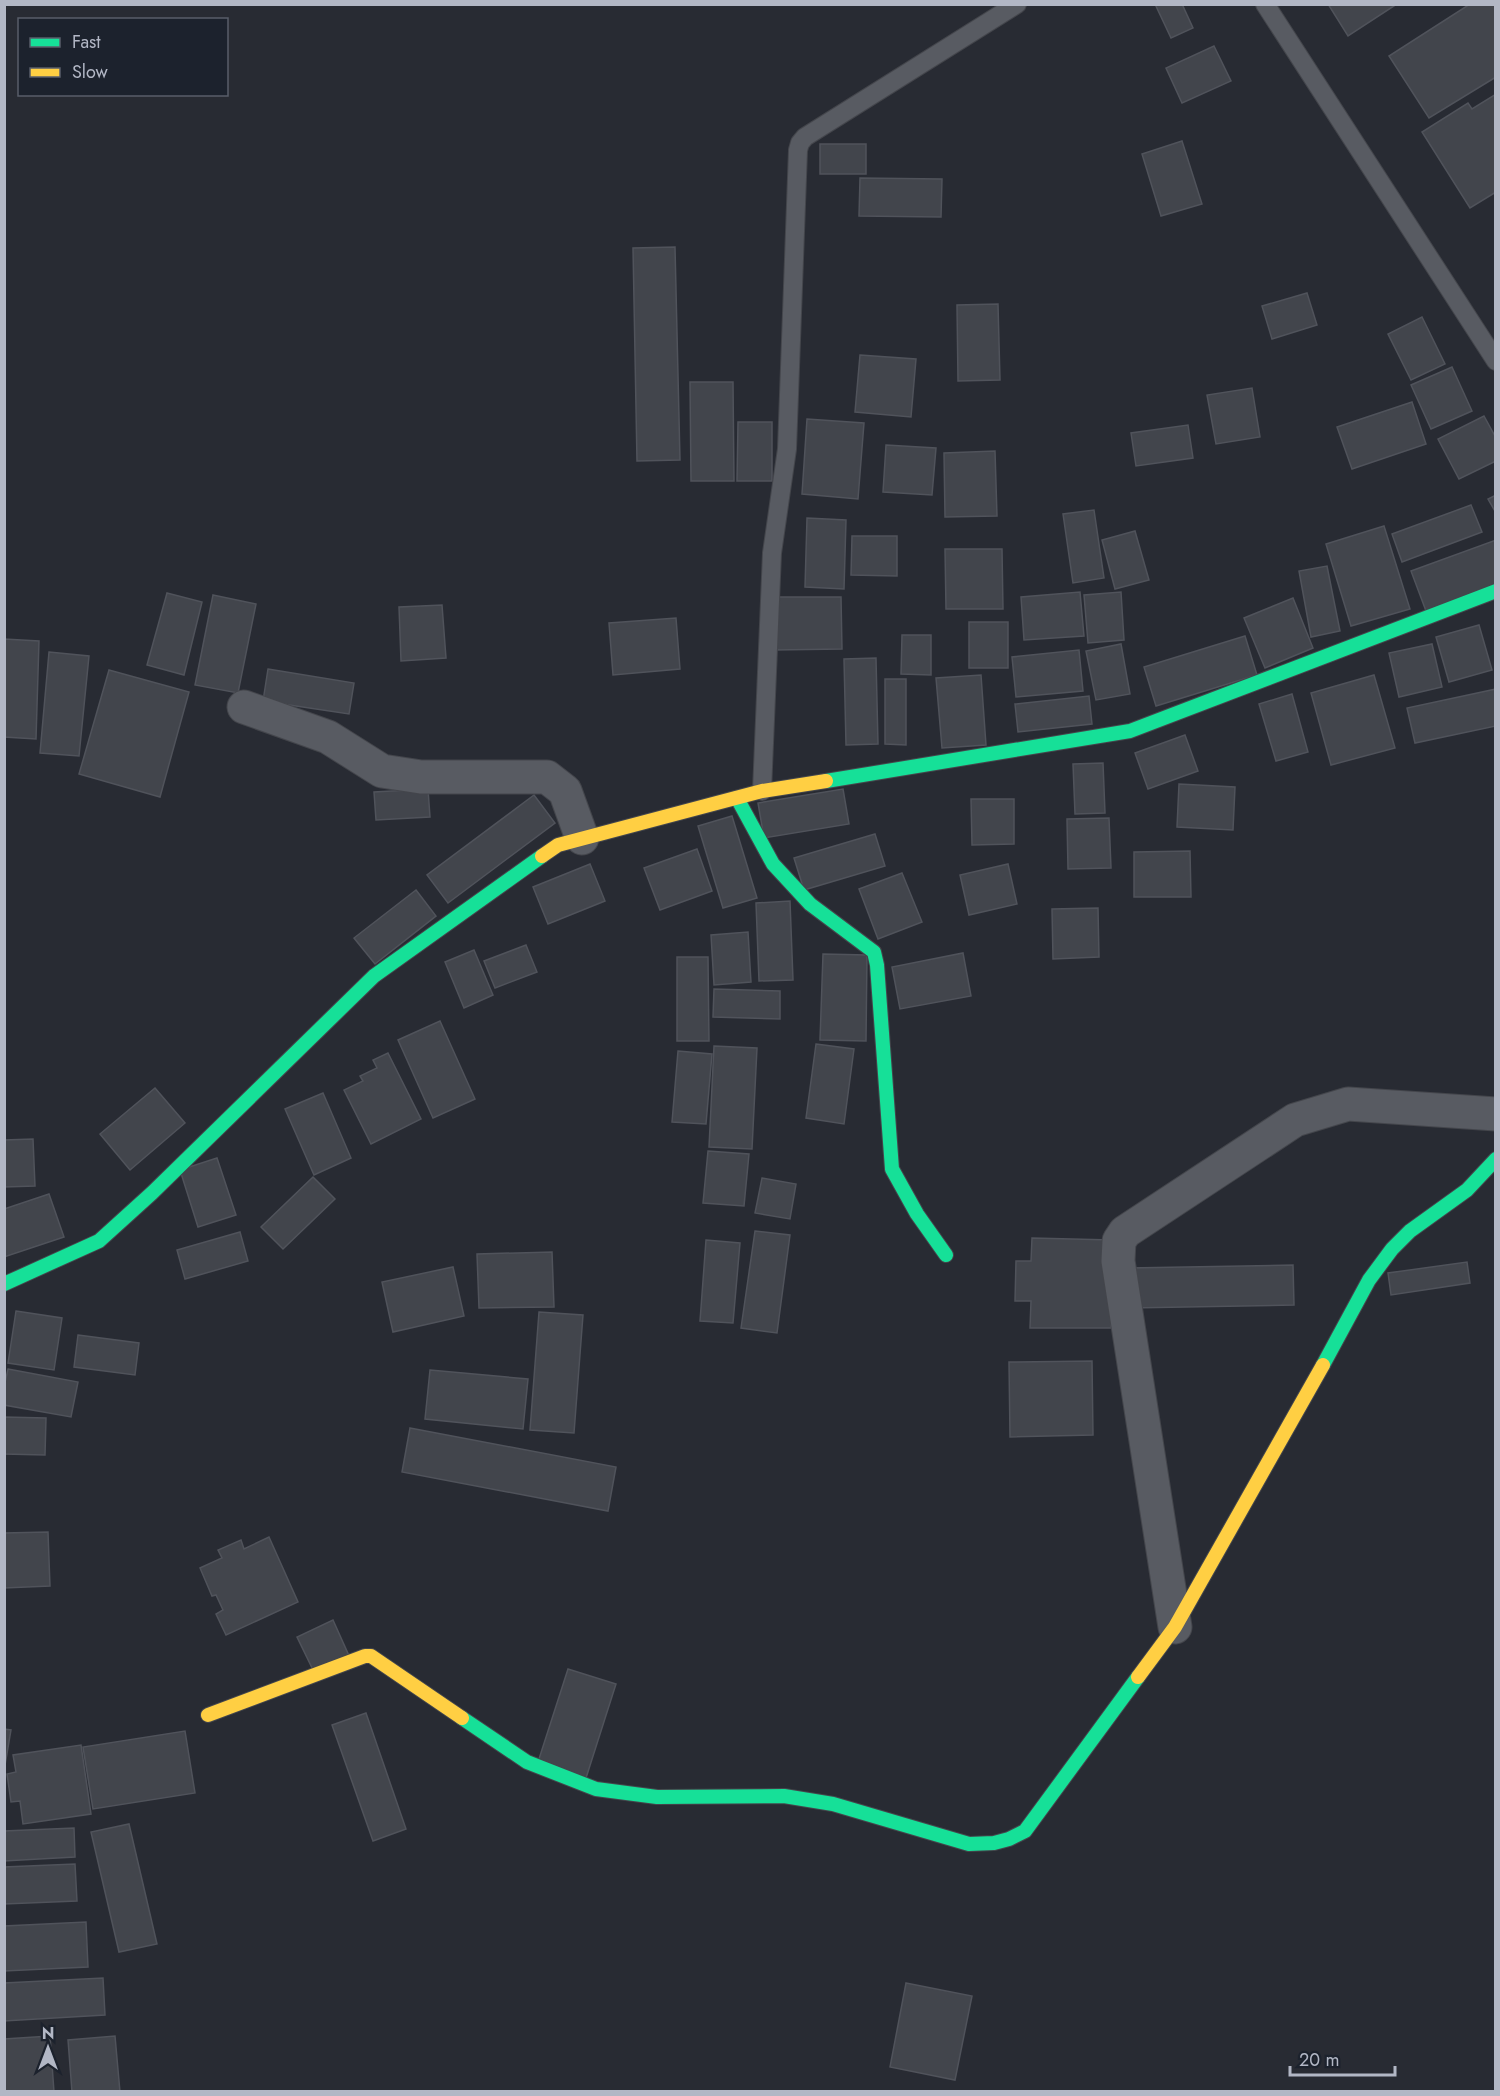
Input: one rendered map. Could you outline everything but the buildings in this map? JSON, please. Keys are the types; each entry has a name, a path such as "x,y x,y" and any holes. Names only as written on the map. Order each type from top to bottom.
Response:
{"street":[{"path":"4,1284 99,1241 152,1193 374,976 558,845 762,791 1130,731 1496,591"},
{"path":"244,707 328,737 382,771 421,777 547,777 565,791 582,838"},
{"path":"737,798 773,864 810,904 874,952 878,965 892,1169 917,1214 946,1255"},
{"path":"1175,1627 1118,1261 1119,1241 1125,1232 1295,1120 1321,1111 1348,1104 1496,1114"},
{"path":"208,1715 365,1656 371,1656 527,1762 596,1789 657,1797 784,1796 833,1804 969,1844 994,1844 1009,1839 1025,1831 1175,1627 1352,1314 1365,1286 1379,1265 1408,1232 1469,1189 1496,1159"}],"lane":[{"path":"762,791 772,553 787,449 800,143 805,136 1017,4"},
{"path":"1265,4 1496,362"}],"traffic: fast":[{"path":"826,781 1130,731 1496,591"},
{"path":"737,798 773,864 810,904 874,952 877,965 892,1169 917,1214 946,1255"},
{"path":"4,1284 99,1241 152,1193 374,976 542,856"},
{"path":"1323,1365 1369,1280 1392,1249 1410,1231 1467,1190 1496,1159"},
{"path":"462,1718 527,1762 596,1789 657,1797 784,1796 833,1804 969,1844 994,1843 1025,1831 1138,1677"}],"traffic: slow":[{"path":"542,856 558,845 762,791 826,781"},
{"path":"1138,1677 1175,1627 1323,1365"},
{"path":"208,1715 365,1656 371,1656 462,1718"}]}
